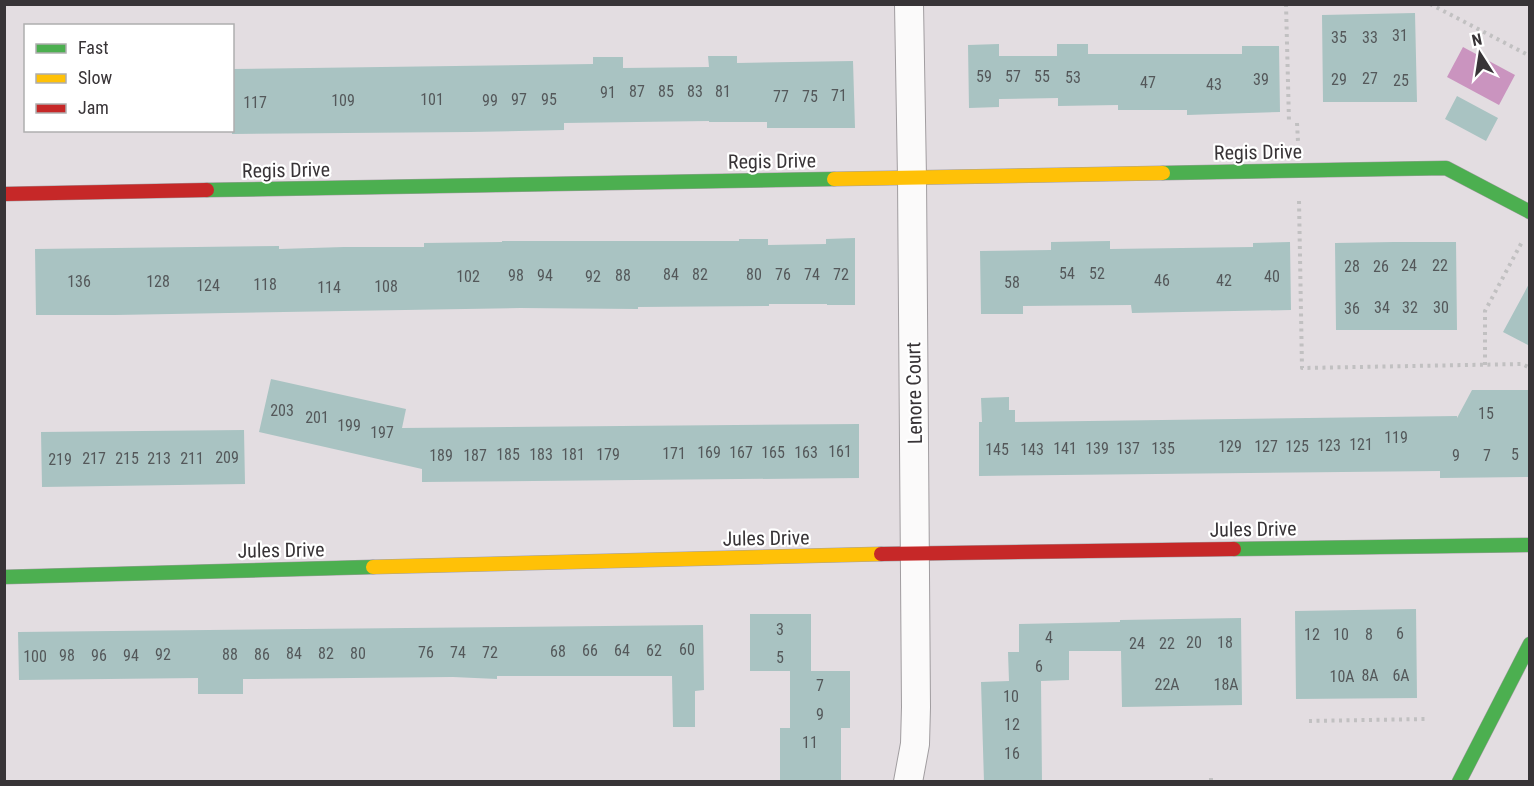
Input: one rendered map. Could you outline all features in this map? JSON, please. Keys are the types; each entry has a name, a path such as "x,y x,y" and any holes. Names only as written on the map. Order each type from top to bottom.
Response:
{"street":[{"name":"Lenore Court","path":"908,782 915,744 909,4"},
{"name":"Regis Drive","path":"4,194 1446,168 1530,212"},
{"name":"Jules Drive","path":"4,577 915,554 1530,545"},
{"path":"1459,782 1530,644"}],"path":[{"path":"1286,4 1289,122"},
{"path":"1430,4 1530,56"},
{"path":"1297,123 1298,151"},
{"path":"1299,192 1302,368 1522,364 1530,368"},
{"path":"1485,365 1485,310 1526,233"},
{"path":"1309,721 1425,719"}],"shaded area":[{"path":"1463,47 1515,75 1499,105 1447,77"}],"building":[{"path":"1415,13 1417,102 1323,102 1322,15"},
{"path":"999,44 999,56 1057,56 1057,44 1088,44 1088,54 1242,54 1242,46 1279,46 1280,112 1187,115 1187,110 1118,110 1118,105 1058,106 1058,98 999,99 999,107 969,108 968,45"},
{"path":"708,56 737,56 737,63 853,61 855,128 767,128 767,122 709,121 564,123 564,130 232,134 234,132 234,69 593,64 593,57 623,57 623,68 709,67"},
{"path":"1457,96 1498,118 1486,141 1445,119"},
{"path":"855,238 855,305 769,304 769,306 638,307 638,309 520,308 36,315 35,249 424,247 424,243 502,241 739,241 739,239 768,239 768,245 826,244 826,239"},
{"path":"1110,241 1110,249 1253,247 1253,243 1290,242 1291,310 1132,313 1131,305 1023,306 1023,314 981,314 980,251 1051,250 1051,242"},
{"path":"1456,242 1457,330 1336,330 1335,243"},
{"path":"1530,282 1530,346 1503,332"},
{"path":"271,379 406,409 402,428 859,424 859,478 422,482 422,469 259,432"},
{"path":"1472,390 1530,390 1530,477 1440,478 1440,471 979,476 981,398 1009,397 1009,410 1015,410 1015,422 1457,416 1457,418"},
{"path":"244,430 245,484 42,487 41,432"},
{"path":"1416,609 1417,698 1296,699 1295,611"},
{"path":"750,614 811,614 811,671 750,671"},
{"path":"1241,618 1242,705 1122,707 1121,651 1069,651 1069,680 1041,681 1042,782 984,782 981,682 1009,681 1008,652 1019,652 1019,624"},
{"path":"703,625 704,690 695,691 695,727 673,727 672,676 243,679 243,694 198,694 198,678 19,680 18,632"},
{"path":"790,671 850,671 850,728 841,728 841,782 780,782 780,728 790,728"}],"traffic: fast":[{"path":"1163,173 1446,168 1530,212"},
{"path":"207,190 834,179"},
{"path":"1234,549 1530,545"},
{"path":"4,577 373,567"},
{"path":"1459,782 1530,644"}],"traffic: slow":[{"path":"834,179 1163,173"},
{"path":"373,567 881,554"}],"traffic: jam":[{"path":"4,194 207,190"},
{"path":"881,554 1234,549"}]}
